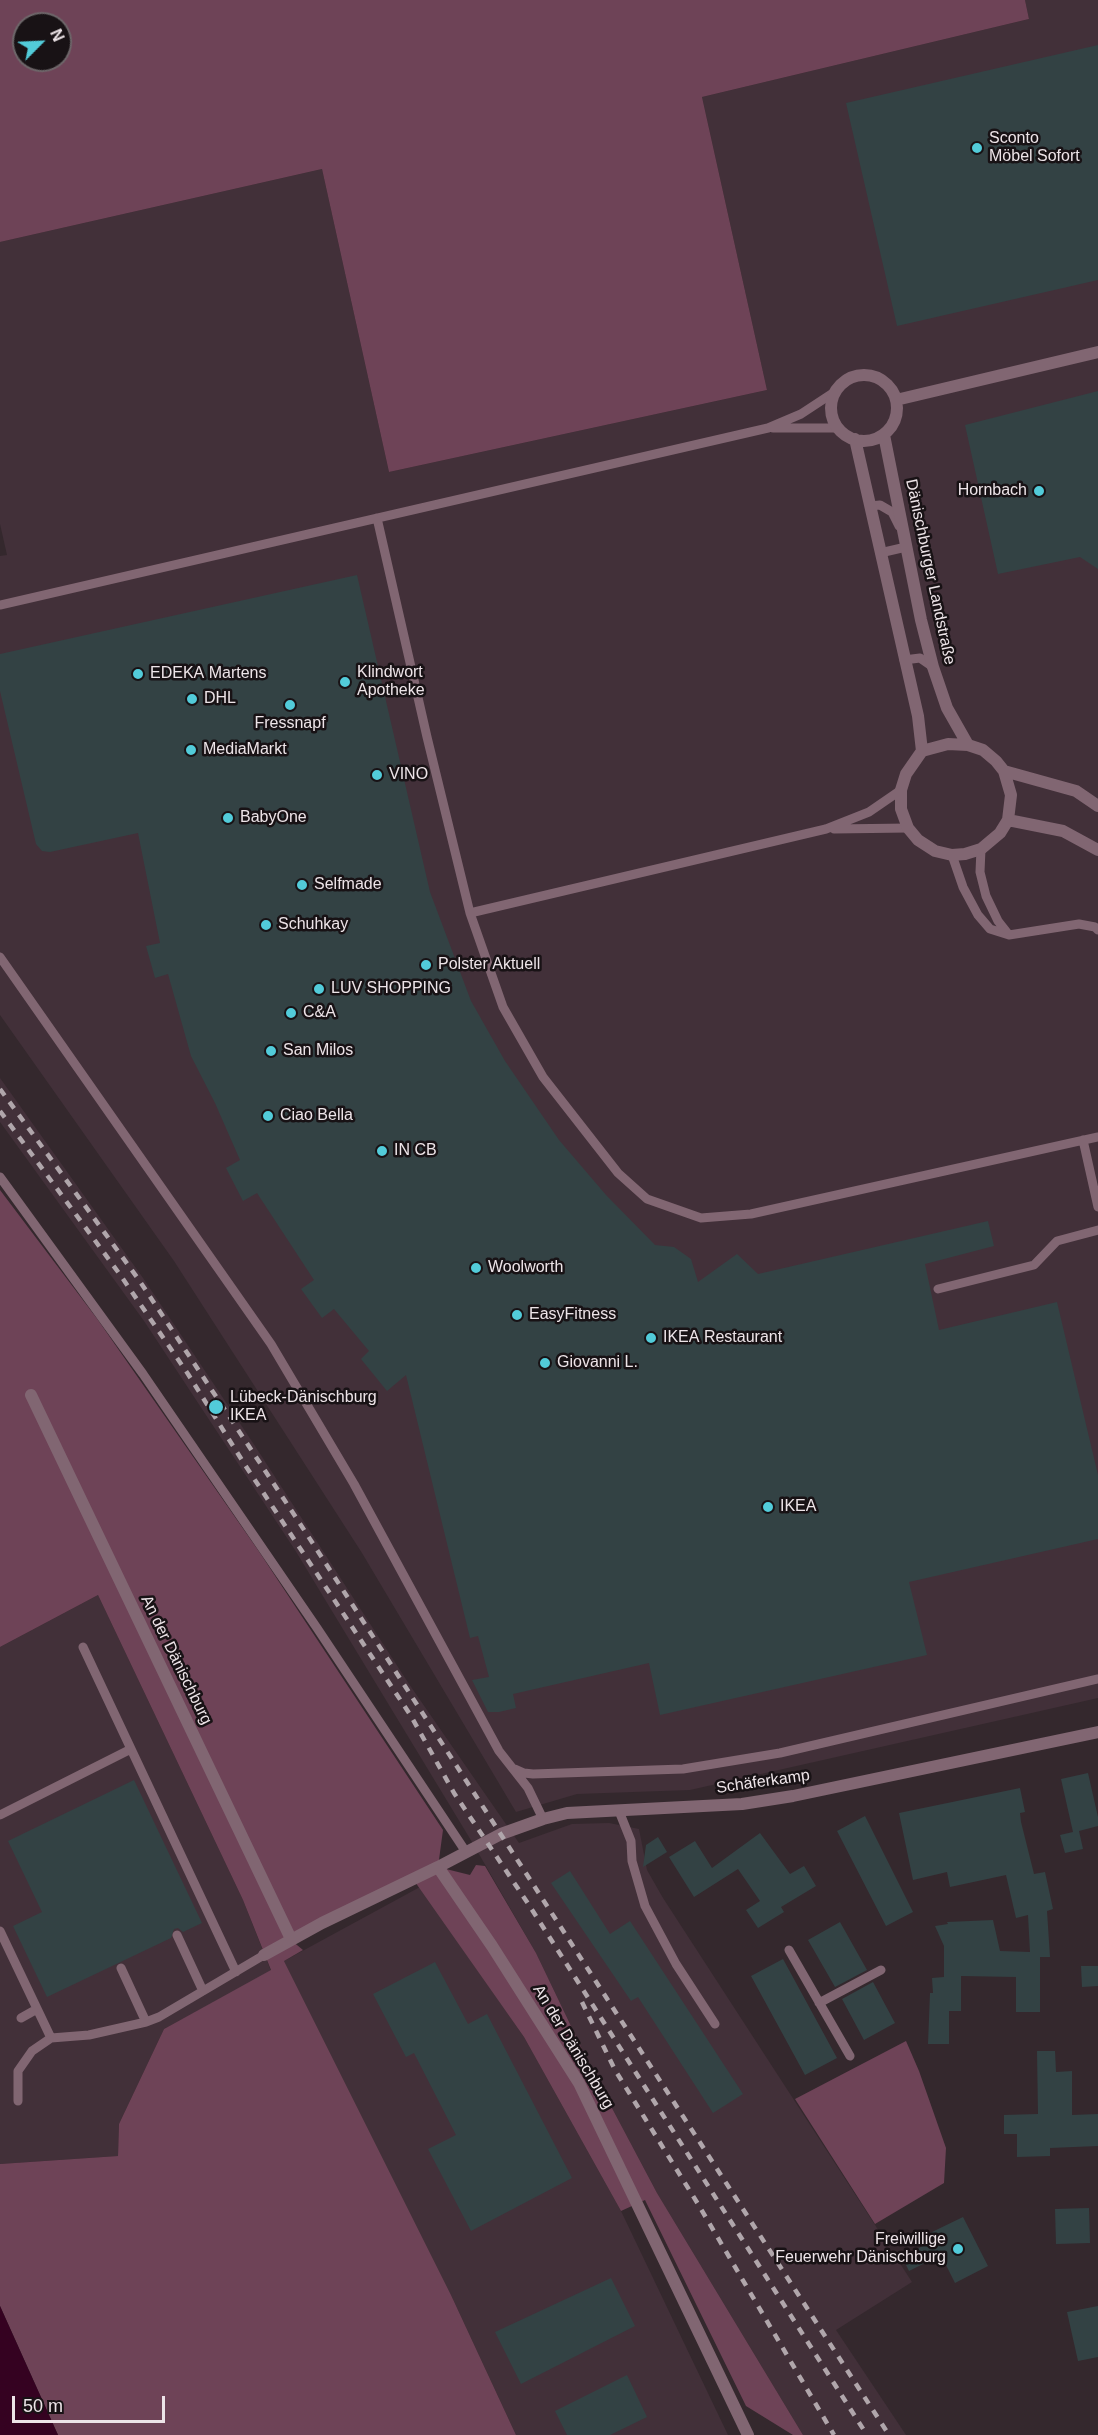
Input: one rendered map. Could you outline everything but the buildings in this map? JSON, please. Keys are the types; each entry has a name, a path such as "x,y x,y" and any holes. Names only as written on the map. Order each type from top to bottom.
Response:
{"street":[{"path":"897,400 1098,352"},
{"path":"856,376 880,379 889,387 897,400 897,411 893,424 884,435 872,440 847,436 838,428 831,412 836,391 842,383 856,376"},
{"name":"Dänischburger Landstraße","path":"884,435 933,667 946,708 968,745"},
{"path":"855,439 918,716 922,751"},
{"path":"948,744 968,745 983,750 1004,771 1011,795 1008,820 1000,833 981,849 952,855 935,851 918,840 908,828 901,809 901,790 906,774 922,751 948,744"},
{"path":"1004,771 1076,791 1098,806"},
{"path":"1008,820 1063,831 1098,850"},
{"name":"An der Dänischburg","path":"31,1395 291,1939"},
{"name":"Schäferkamp","path":"438,1867 494,1837 567,1813 742,1804 794,1796 1098,1732"},
{"path":"264,1955 291,1939 438,1867"},
{"name":"An der Dänischburg","path":"438,1867 492,1946 579,2083 748,2435"}],"lane":[{"path":"0,605 768,428 801,414 836,391"},
{"path":"768,428 838,428"},
{"path":"870,506 880,505 892,512 903,533"},
{"path":"377,518 434,768 470,913 503,1007 543,1077 618,1173 647,1199 701,1218 752,1214 1098,1137"},
{"path":"880,554 906,547"},
{"path":"904,660 920,658 933,667"},
{"path":"470,913 826,829 869,812 901,790"},
{"path":"826,829 908,828"},
{"path":"981,849 980,872 986,896 998,921 1009,935"},
{"path":"952,855 963,887 978,915 990,929 1009,935 1078,924 1095,927 1098,930"},
{"path":"0,957 271,1344 354,1484 499,1751 528,1788 543,1819"},
{"path":"1083,1140 1098,1207"},
{"path":"0,1177 143,1374 317,1628 466,1852"},
{"path":"938,1289 1034,1264 1057,1241 1098,1230"},
{"path":"83,1647 236,1972"},
{"path":"515,1769 533,1774 683,1769 780,1753 1098,1679"},
{"path":"0,1815 131,1749"},
{"path":"619,1811 630,1841 632,1861 645,1906 676,1964 715,2024"},
{"path":"0,1931 51,2038"},
{"path":"177,1935 203,1991"},
{"path":"789,1950 850,2056"},
{"path":"18,2101 18,2071 32,2051 51,2038 89,2034 146,2022 264,1955"},
{"path":"121,1968 146,2022"},
{"path":"819,2003 881,1970"},
{"path":"21,2018 37,2009"}],"shaded area":[{"path":"0,0 1025,0 1029,19 702,97 767,390 389,472 322,169 0,242"},
{"path":"1025,0 1098,0 1098,1698 690,1790 577,1794 516,1812 362,1553 174,1261 0,1015 0,556 7,555 0,524 0,242 322,169 389,472 767,390 702,97 1029,19"},
{"path":"0,1078 143,1278 409,1684 519,1843 572,1824 609,1823 639,1829 647,1870 663,1898 912,2282 836,2330 906,2435 803,2435 657,2193 595,2076 536,1953 472,1842 295,1550 144,1321 0,1122"},
{"path":"0,1190 98,1320 260,1553 443,1830 438,1867 470,1875 476,1865 485,1866 536,1953 595,2076 657,2193 803,2435 793,2435 746,2406 645,2200 621,2211 524,2037 413,1879 291,1940 303,1950 284,1961 451,2295 516,2435 58,2435 0,2306 0,2164 118,2156 119,2124 164,2029 271,1970 243,1900 98,1595 0,1647"},
{"path":"98,1595 243,1900 271,1971 164,2029 119,2124 118,2156 0,2164 0,1647"},
{"path":"420,1887 524,2037 621,2211 728,2435 516,2435 451,2295 284,1961"},
{"path":"906,2041 946,2148 944,2183 875,2224 795,2099"},
{"path":"0,2306 58,2435 0,2435"}],"railway":[{"path":"0,1089 139,1280 297,1519 889,2435"},
{"path":"0,1111 121,1276 188,1374 245,1465 411,1716 454,1793 527,1902 867,2435"},
{"path":"582,2002 615,2070 698,2204 834,2435"}],"place":[{"name":"Sconto Möbel Sofort","path":"977,148"},
{"name":"Hornbach","path":"1039,491"},
{"name":"EDEKA Martens","path":"138,674"},
{"name":"Klindwort Apotheke","path":"345,682"},
{"name":"DHL","path":"192,699"},
{"name":"Fressnapf","path":"290,705"},
{"name":"MediaMarkt","path":"191,750"},
{"name":"VINO","path":"377,775"},
{"name":"BabyOne","path":"228,818"},
{"name":"Selfmade","path":"302,885"},
{"name":"Schuhkay","path":"266,925"},
{"name":"Polster Aktuell","path":"426,965"},
{"name":"LUV SHOPPING","path":"319,989"},
{"name":"C&A","path":"291,1013"},
{"name":"San Milos","path":"271,1051"},
{"name":"Ciao Bella","path":"268,1116"},
{"name":"IN CB","path":"382,1151"},
{"name":"Woolworth","path":"476,1268"},
{"name":"EasyFitness","path":"517,1315"},
{"name":"IKEA Restaurant","path":"651,1338"},
{"name":"Giovanni L.","path":"545,1363"},
{"name":"Lübeck-Dänischburg IKEA","path":"216,1407"},
{"name":"IKEA","path":"768,1507"},
{"name":"Freiwillige Feuerwehr Dänischburg","path":"958,2249"}]}
